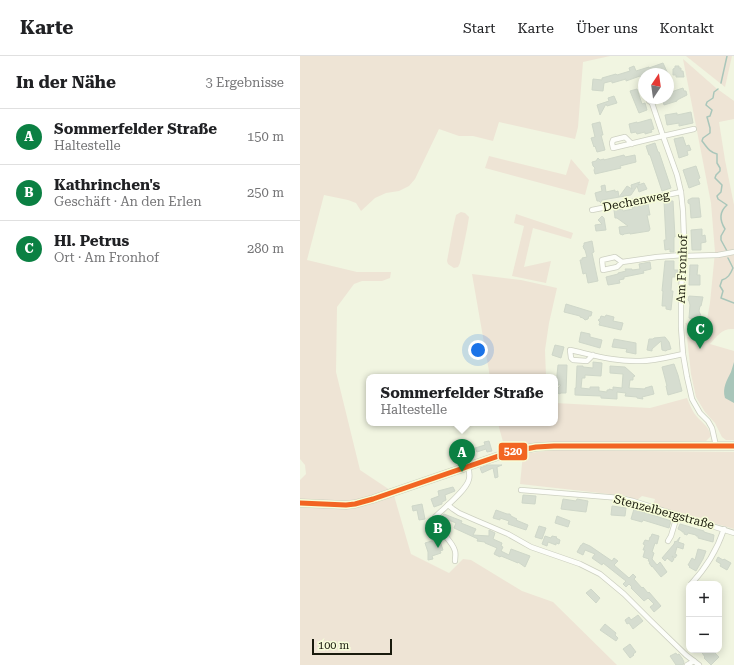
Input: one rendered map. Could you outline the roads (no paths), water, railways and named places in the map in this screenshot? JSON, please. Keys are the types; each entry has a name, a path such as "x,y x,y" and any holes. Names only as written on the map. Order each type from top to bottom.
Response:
{"main road":[{"path":"300,503 346,505 364,502 510,452 536,447 734,446"}],"street":[{"name":"Am Fronhof","path":"652,104 681,192 683,218 683,256 680,293 681,328 687,377 692,399 700,413 708,421 712,428 716,446"},
{"path":"632,144 694,129"},
{"name":"Dechenweg","path":"592,210 681,192"},
{"path":"622,262 657,257 718,256 734,252"},
{"path":"593,355 587,361 573,360 571,358 570,350 618,360 641,361 683,354"},
{"path":"454,561 456,552 452,544 438,526 435,519 467,484 469,479 468,466"},
{"name":"Stenzelbergstraße","path":"521,490 620,498 734,533"},
{"path":"448,504 459,513 508,534 531,547 580,564 600,574 624,594 650,621 699,665"},
{"path":"668,541 677,516"},
{"path":"694,581 710,560 720,542 724,529"},
{"path":"687,665 694,661"}],"waterway":[{"path":"721,83 727,56"},
{"path":"718,89 714,92 713,98 707,102 706,105 712,110 710,116 707,117 710,133 703,138 702,141 710,151 717,154 717,163 720,171 715,178 722,185 721,192 717,196 718,199 727,205 724,208 721,217 725,229 721,236 721,240 727,251"},
{"path":"728,258 733,268 729,276 722,280 720,286 723,291 721,298 734,303"}],"place":[{"name":"Hl. Petrus","path":"700,349"},
{"name":"Sommerfelder Straße","path":"462,472"},
{"name":"Kathrinchen's","path":"438,548"}]}
